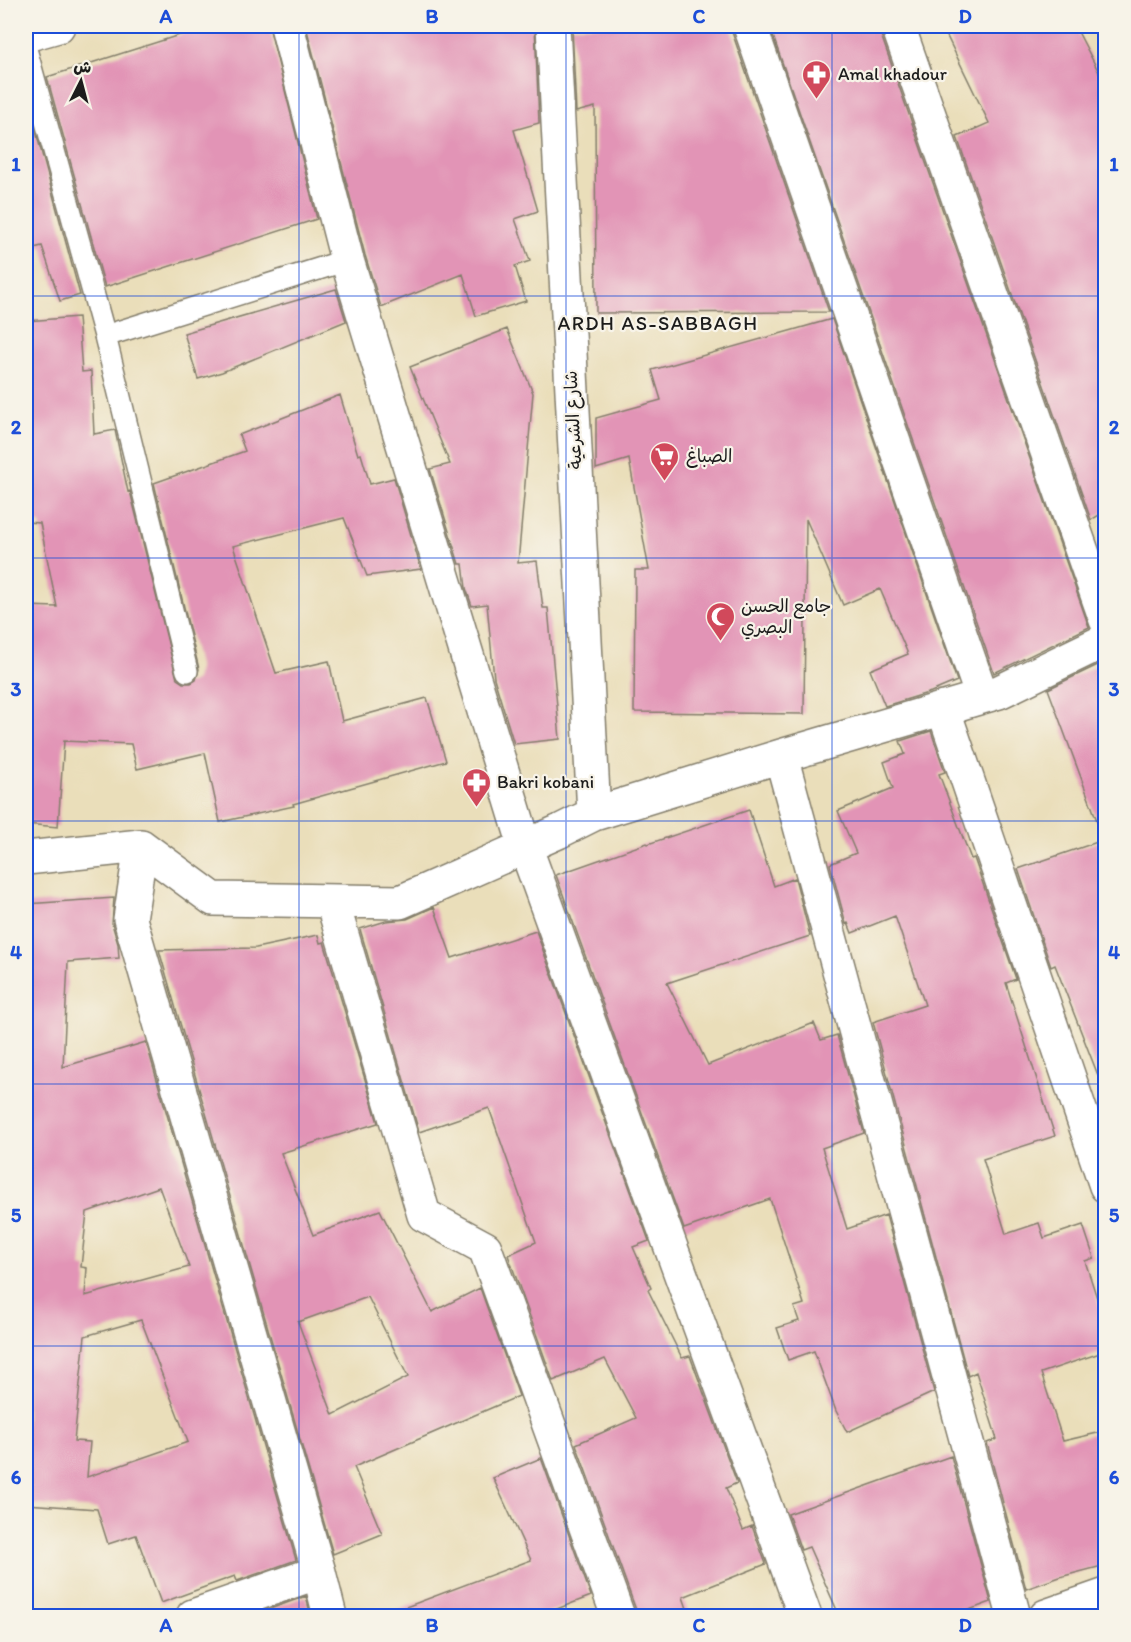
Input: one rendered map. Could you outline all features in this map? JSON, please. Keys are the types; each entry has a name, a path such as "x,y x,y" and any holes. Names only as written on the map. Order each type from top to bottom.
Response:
{"street":[{"path":"26,35 58,26"},
{"path":"288,26 347,260 525,846 805,1617"},
{"name":"شارع الشرعية","path":"553,26 594,814"},
{"path":"750,26 982,697"},
{"path":"898,26 1106,620"},
{"path":"26,858 141,846 213,898 400,902 594,814 999,692 1106,640"},
{"path":"943,708 1106,1185"},
{"path":"781,756 1014,1617"},
{"path":"141,846 129,919 319,1572 330,1617"},
{"path":"332,901 424,1215 485,1248 618,1617"},
{"path":"194,1617 319,1572"},
{"path":"1046,1617 1106,1595"}],"lane":[{"path":"26,49 105,336 188,671"},
{"path":"105,336 347,260"}],"building":[{"path":"208,26 269,26 317,219 105,287 47,77"},
{"path":"306,26 535,26 539,123 514,130 538,211 515,219 530,261 515,266 526,301 476,316 463,274 381,307 365,255"},
{"path":"572,26 732,26 732,32 829,312 596,313 595,107 576,112"},
{"path":"796,26 880,26 880,32 1089,627 994,673 772,33"},
{"path":"942,26 1075,26 1106,86 1106,511 1091,520 957,137 989,123"},
{"path":"26,95 80,295 60,301 42,246 26,250"},
{"path":"336,289 346,321 222,372 198,379 184,333"},
{"path":"78,317 82,372 91,371 94,434 115,430 128,492 130,491 177,679 183,683 191,683 196,680 199,669 154,483 245,451 239,435 340,395 358,455 361,454 370,484 394,478 421,569 367,576 344,518 233,546 276,673 329,661 342,721 427,698 446,761 293,804 294,806 220,822 205,753 137,769 131,744 64,741 58,827 26,824 26,606 57,607 40,523 26,522 26,321"},
{"path":"832,319 957,681 931,692 885,706 870,670 908,654 880,589 843,605 806,519 804,714 634,712 635,570 649,570 629,459 596,469 596,418 661,400 652,370"},
{"path":"507,329 533,393 518,563 537,561 543,608 548,608 560,739 514,744 494,678 487,604 472,606 466,588 463,564 459,564 430,469 450,464 410,367"},
{"path":"1106,661 1106,833 1102,834 1048,689"},
{"path":"931,731 945,772 939,774 971,859 974,858 1016,979 1006,983 1055,1136 983,1159 1006,1234 1039,1223 1044,1238 1083,1225 1094,1258 1085,1261 1106,1326 1106,1351 1041,1373 1063,1441 1106,1431 1106,1565 1026,1589 987,1443 997,1439 976,1372 968,1376 873,1022 925,1005 895,916 852,933 848,923 846,924 830,864 856,853 838,811 893,788 884,762 905,754 900,741"},
{"path":"749,810 774,886 795,878 810,936 667,983 708,1065 814,1023 821,1040 837,1035 864,1133 822,1148 847,1229 886,1215 934,1392 847,1432 836,1411 814,1351 788,1360 777,1328 799,1321 794,1307 804,1304 770,1199 684,1229 556,875"},
{"path":"1106,839 1106,1088 1103,1088 1055,965 1051,967 1018,869"},
{"path":"114,898 112,924 118,944 119,958 68,962 63,1067 146,1042 296,1560 237,1581 235,1576 161,1603 136,1535 108,1544 97,1509 26,1504 26,904","holes":["159,1187 189,1267 85,1296 87,1268 81,1267 87,1212","141,1320 188,1442 87,1477 90,1442 74,1441 85,1336"]},
{"path":"434,907 452,958 536,931 649,1241 633,1247 651,1288 648,1290 682,1358 690,1356 737,1483 726,1488 743,1530 752,1526 766,1564 683,1597 690,1617 636,1617 636,1610 576,1444 636,1418 605,1359 553,1381 508,1255 536,1242 489,1108 419,1132 360,929 386,921 407,919"},
{"path":"318,935 320,943 324,942 378,1123 281,1153 313,1235 380,1210 432,1312 480,1288 519,1396 354,1467 382,1534 333,1554 159,950 256,948","holes":["368,1297 408,1377 333,1415 298,1322"]},
{"path":"951,1456 991,1602 950,1617 840,1617 809,1547 801,1550 788,1514"},
{"path":"541,1458 591,1596 536,1617 391,1617 390,1613 531,1560 493,1478"},
{"path":"306,1596 311,1617 248,1617"}],"place":[{"name":"Amal khadour","path":"817,100"},
{"name":"الصباغ","path":"665,482"},
{"name":"جامع الحسن البصري","path":"720,642"},
{"name":"Bakri kobani","path":"476,808"}],"district":[{"name":"ARDH AS-SABBAGH","path":"658,323"}]}
